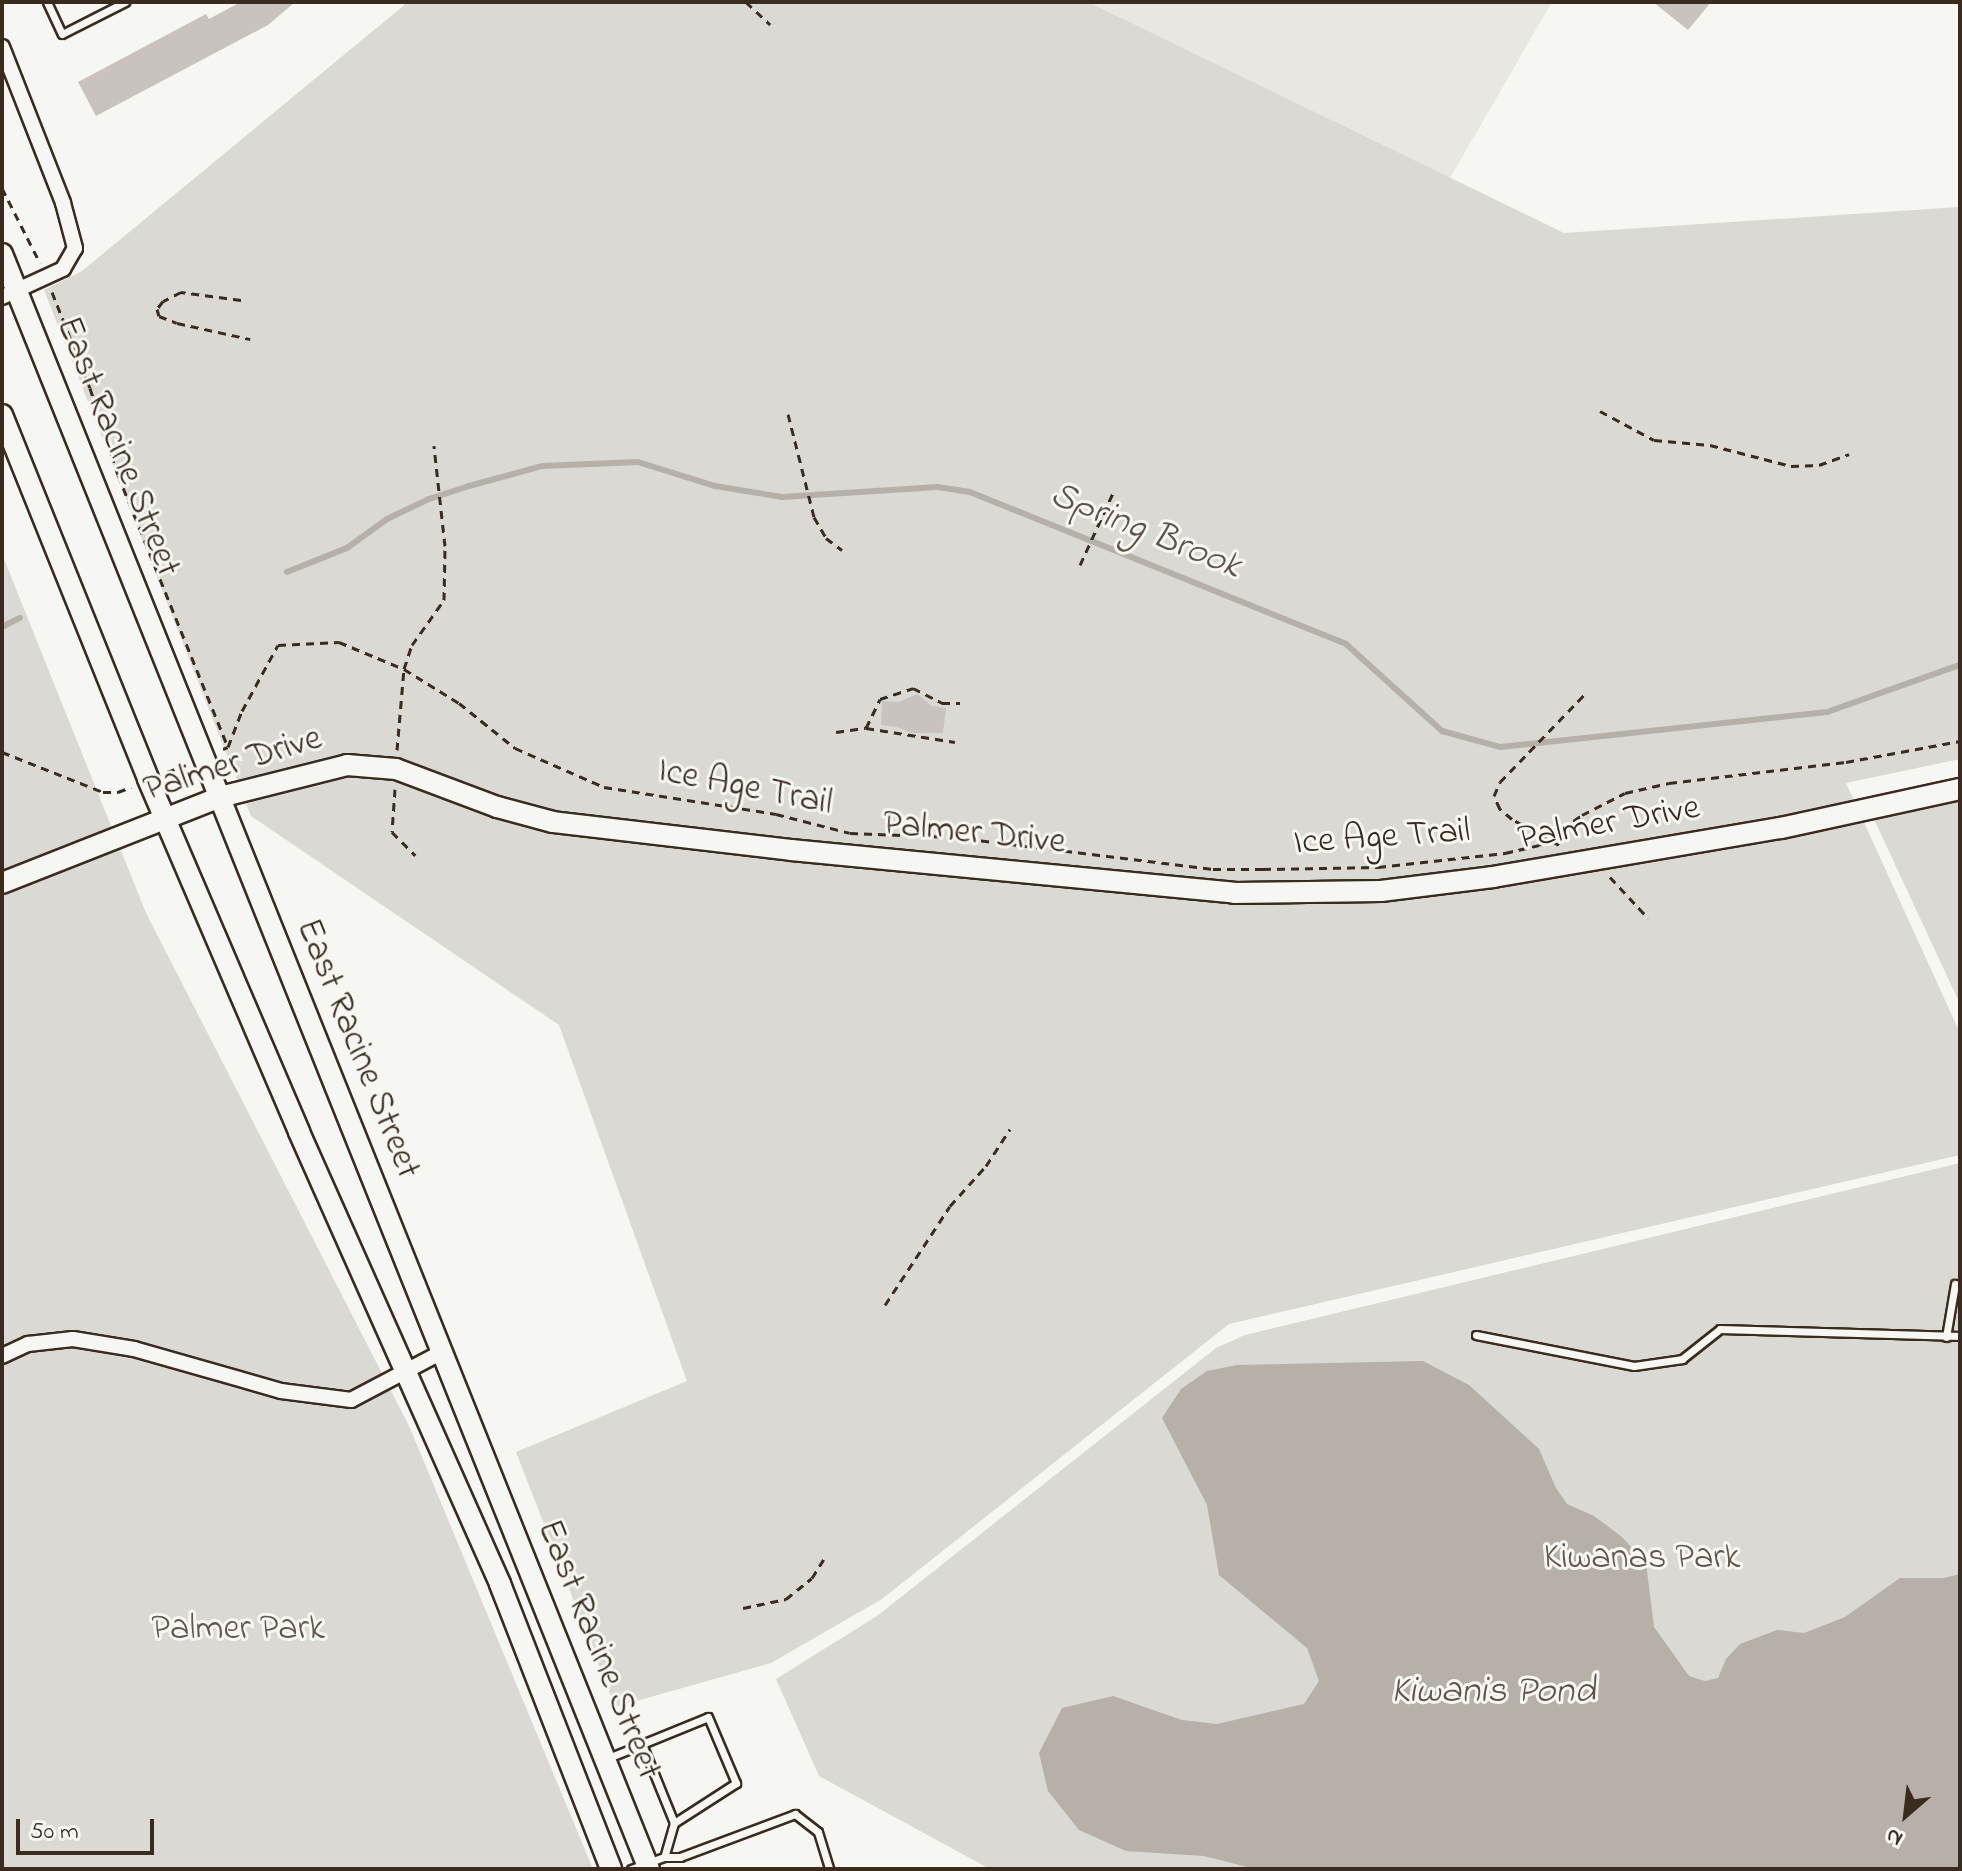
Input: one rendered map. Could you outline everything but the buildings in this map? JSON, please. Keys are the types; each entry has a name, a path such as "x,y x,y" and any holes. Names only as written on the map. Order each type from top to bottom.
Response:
{"main road":[{"name":"East Racine Street","path":"2,254 10,294 205,758 647,1864"},
{"name":"East Racine Street","path":"2,415 148,779 299,1132 500,1584 611,1869"},
{"name":"Palmer Drive","path":"2,883 220,797 347,765 396,769 497,807 553,822 791,850 1234,893 1381,891 1589,863 1781,828 1960,789"}],"street":[{"path":"2,47 74,235 75,248 63,269 10,294"},
{"path":"2,1356 28,1344 73,1339 134,1349 281,1391 351,1400 442,1352"}],"lane":[{"path":"47,2 62,34 125,2"},
{"path":"1946,1337 1955,1284"},
{"path":"1476,1335 1634,1366 1682,1359 1720,1329 1841,1330 1960,1336"},
{"path":"604,1759 708,1717 736,1783 674,1823 647,1864"},
{"path":"642,1744 674,1823"},
{"path":"647,1864 680,1857 795,1814 818,1832 829,1869"}],"path":[{"path":"746,2 770,24"},
{"path":"2,188 47,277 90,388 127,499 228,747 118,792 103,792 2,752"},
{"path":"241,300 181,292 163,301 157,309 159,316 177,323 250,339"},
{"path":"1600,411 1654,440 1710,445 1791,466 1819,465 1849,454"},
{"path":"788,414 814,517 826,538 842,550"},
{"path":"415,855 392,832 404,669 412,645 444,600 445,546 434,446"},
{"path":"1080,565 1113,493"},
{"name":"Ice Age Trail","path":"228,747 242,711 278,645 339,642 404,669 459,703 515,748 604,787 776,814 850,833 953,837 1213,869 1378,867 1505,853 1539,845 1582,815 1625,793 1669,783 1846,762 1960,741"},
{"path":"866,728 880,699 913,688 942,703 960,703"},
{"path":"1587,692 1500,782 1494,796 1500,809 1512,819 1610,877 1648,918"},
{"path":"836,732 866,728 955,742"},
{"path":"885,1305 950,1206 986,1166 1010,1129"},
{"path":"743,1608 786,1599 812,1578 824,1559"}],"shaded area":[{"path":"1088,2 1552,2 1450,178"}],"green space":[{"path":"408,2 1088,2 1564,233 1960,207 1960,759 1846,783 1960,1033 1960,1155 1229,1324 882,1599 771,1663 615,1707 516,1452 687,1381 559,1025 251,816 44,290 82,271"},
{"name":"Palmer Park","path":"2,554 146,913 410,1428 593,1869 2,1869"},
{"path":"1960,799 1960,1004 1873,817"},
{"name":"Kiwanas Park","path":"1960,1163 1960,1869 990,1869 819,1776 776,1679 877,1616 1216,1348 1245,1335"}],"water":[{"name":"Kiwanis Pond","path":"1423,1361 1469,1385 1539,1449 1556,1488 1567,1504 1594,1516 1622,1537 1646,1563 1654,1627 1689,1676 1705,1681 1718,1678 1726,1659 1740,1644 1777,1630 1804,1633 1845,1617 1900,1578 1944,1578 1960,1574 1960,1869 1255,1869 1204,1856 1126,1851 1079,1830 1048,1791 1039,1753 1062,1708 1113,1696 1182,1720 1217,1724 1304,1704 1319,1681 1307,1648 1219,1575 1207,1505 1162,1418 1181,1389 1207,1371 1237,1365"}],"waterway":[{"name":"Spring Brook","path":"287,572 347,548 387,519 429,499 469,486 542,466 638,462 715,486 782,497 938,487 970,492 1346,644 1442,731 1500,747 1827,712 1960,665"},
{"name":"Spring Brook","path":"2,627 20,618"}]}
